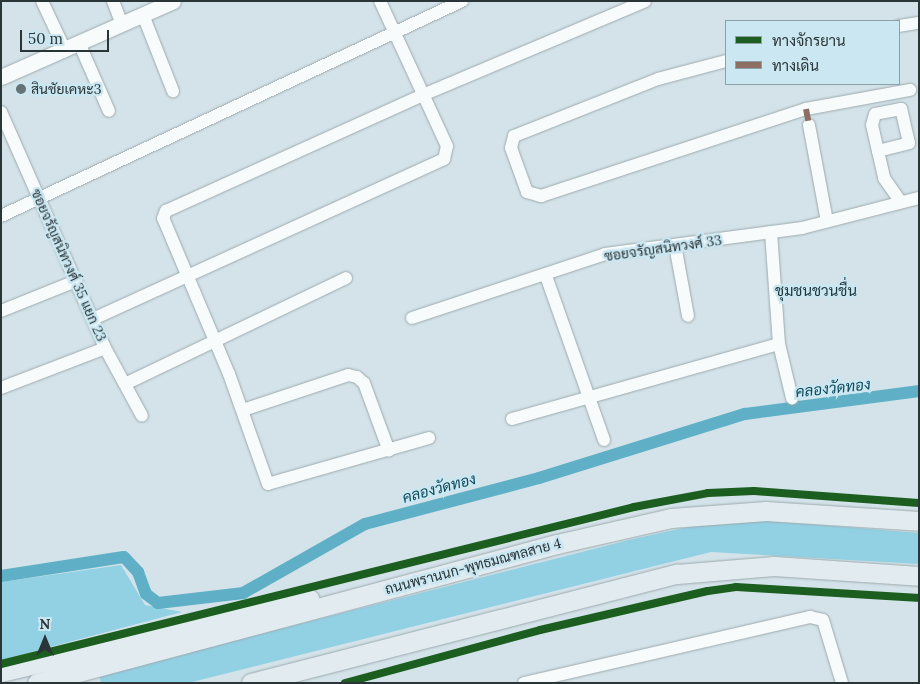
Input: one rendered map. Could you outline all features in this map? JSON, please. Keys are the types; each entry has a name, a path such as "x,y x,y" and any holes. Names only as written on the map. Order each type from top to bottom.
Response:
{"main road":[{"name":"ถนนพรานนก-พุทธมณฑลสาย 4","path":"36,683 185,645 432,576 617,529 722,512 919,521"},
{"path":"251,683 446,635 640,583 722,567 774,566 919,576"},
{"path":"1,672 240,612 432,576"},
{"path":"305,683 446,635"}],"street":[{"path":"42,1 65,50"},
{"path":"113,1 122,24"},
{"path":"1,77 173,1"},
{"path":"93,319 444,159 447,146 380,1"},
{"path":"1,216 40,200 393,31 462,1"},
{"path":"428,438 389,451 268,484 243,410 162,224 166,211 620,5 645,1"},
{"path":"142,15 173,91"},
{"path":"900,26 919,23"},
{"path":"79,43 109,111"},
{"path":"725,61 658,79 514,136 512,148 528,192 541,196 806,109 910,90"},
{"name":"ซอยจรัญสนิทวงศ์ 35 แยก 23","path":"1,112 106,348 142,416"},
{"path":"809,125 827,222"},
{"path":"878,151 884,178 901,202"},
{"name":"ซอยจรัญสนิทวงศ์ 33","path":"412,318 546,276 605,254 771,232 827,222 919,198"},
{"path":"771,232 779,344 792,398"},
{"path":"675,245 688,316"},
{"path":"546,276 604,440"},
{"path":"125,384 346,278"},
{"path":"1,311 76,280"},
{"path":"512,419 779,344"},
{"path":"1,388 106,348"},
{"path":"243,410 348,376 357,377 364,383 389,451"},
{"path":"524,683 810,617 823,620 842,683"}],"shaded area":[{"path":"763,520 919,533 919,564 711,552 188,683 101,683 99,675 629,540 710,522"},
{"path":"121,565 145,605 182,612 1,660 1,582"}],"waterway":[{"name":"คลองวัดทอง","path":"1,576 124,557 138,572 146,594 158,603 243,593 365,524 539,478 745,414 919,391"}],"marked path":[{"path":"806,109 809,125"}],"cycle path":[{"path":"1,664 634,507 708,493 754,491 919,503"},
{"path":"345,683 540,630 708,591 736,587 919,598"}],"place":[{"name":"สินชัยเคหะ3","path":"21,89"}],"district":[{"name":"ชุมชนชวนชื่น","path":"816,291"}]}
